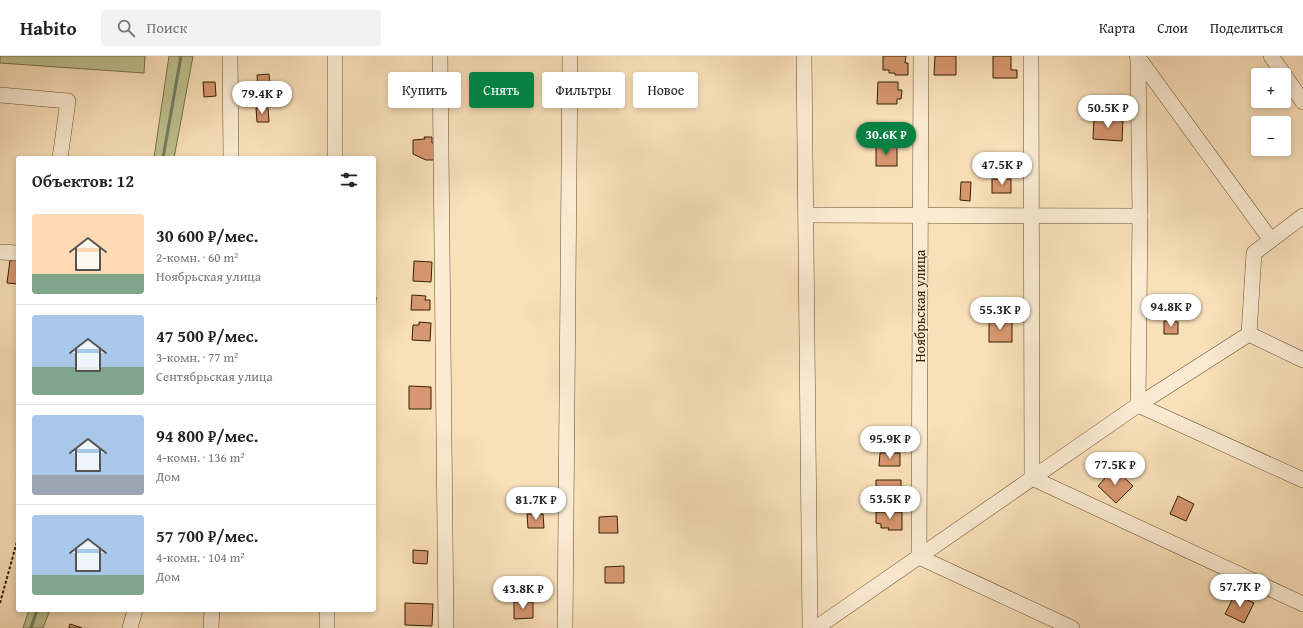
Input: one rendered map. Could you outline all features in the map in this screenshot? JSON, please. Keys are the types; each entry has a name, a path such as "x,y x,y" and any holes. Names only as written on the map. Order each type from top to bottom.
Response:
{"street":[{"path":"230,56 231,156"},
{"path":"335,56 335,156"},
{"path":"440,56 446,628"},
{"path":"565,628 570,56"},
{"path":"804,56 810,628"},
{"name":"Ноябрьская улица","path":"919,557 921,56"},
{"path":"1031,56 1032,478"},
{"path":"1271,56 1303,102"},
{"path":"1137,57 1140,216 1138,405"},
{"path":"1137,57 1271,240"},
{"path":"0,95 68,101 60,156"},
{"path":"806,214 1140,216"},
{"path":"1249,334 1254,253 1303,216"},
{"path":"0,252 16,253"},
{"path":"816,628 1138,405 1249,334"},
{"path":"1249,334 1303,360"},
{"path":"1138,405 1303,480"},
{"path":"1032,478 1303,604"},
{"path":"919,557 1072,628"},
{"path":"130,628 134,612"},
{"path":"211,628 212,612"},
{"path":"327,612 327,628"}],"path":[{"path":"0,603 16,545"}],"green space":[{"path":"0,56 145,56 144,73 0,63"},
{"path":"169,56 193,56 174,156 154,156"},
{"path":"28,612 49,612 43,628 23,628"}],"building":[{"path":"883,56 906,56 905,63 908,63 908,75 895,75 895,73 889,73 889,70 883,70"},
{"path":"935,56 956,56 956,75 934,75"},
{"path":"993,56 1011,56 1011,70 1017,70 1017,78 993,78"},
{"path":"269,74 270,88 258,89 257,75"},
{"path":"203,82 215,82 216,96 204,97"},
{"path":"878,82 898,82 898,90 902,90 901,99 897,99 897,104 877,104"},
{"path":"256,108 268,108 269,122 257,122"},
{"path":"1094,118 1123,119 1122,141 1093,139"},
{"path":"424,137 432,137 432,143 439,143 439,160 426,160 413,154 413,140 425,139"},
{"path":"876,145 897,145 897,166 876,166"},
{"path":"992,179 1011,179 1011,193 992,193"},
{"path":"961,182 971,182 970,201 960,200"},
{"path":"10,260 16,261 16,284 7,283"},
{"path":"414,261 432,262 431,282 413,281"},
{"path":"412,295 426,296 425,300 430,300 430,310 411,310"},
{"path":"989,320 1012,320 1012,342 989,342"},
{"path":"1164,321 1178,322 1178,334 1164,334"},
{"path":"419,322 431,323 430,341 412,340 413,325 419,325"},
{"path":"409,386 431,387 431,409 409,409"},
{"path":"880,453 900,453 900,466 879,466"},
{"path":"1114,468 1133,486 1116,503 1098,486"},
{"path":"876,480 901,480 901,497 883,497 883,493 876,493"},
{"path":"1178,496 1194,504 1186,521 1170,514"},
{"path":"876,512 902,512 902,530 888,530 889,528 881,528 881,524 876,523"},
{"path":"527,514 543,514 544,528 528,528"},
{"path":"617,516 618,533 599,533 599,517"},
{"path":"413,550 428,551 427,564 413,563"},
{"path":"624,566 624,583 605,583 605,567"},
{"path":"1235,594 1254,603 1244,623 1225,614"},
{"path":"514,602 533,602 533,618 514,619"},
{"path":"405,603 433,604 432,626 405,625"},
{"path":"70,624 82,628 69,628"}],"waterway":[{"path":"163,156 181,56"},
{"path":"31,628 36,612"}]}
